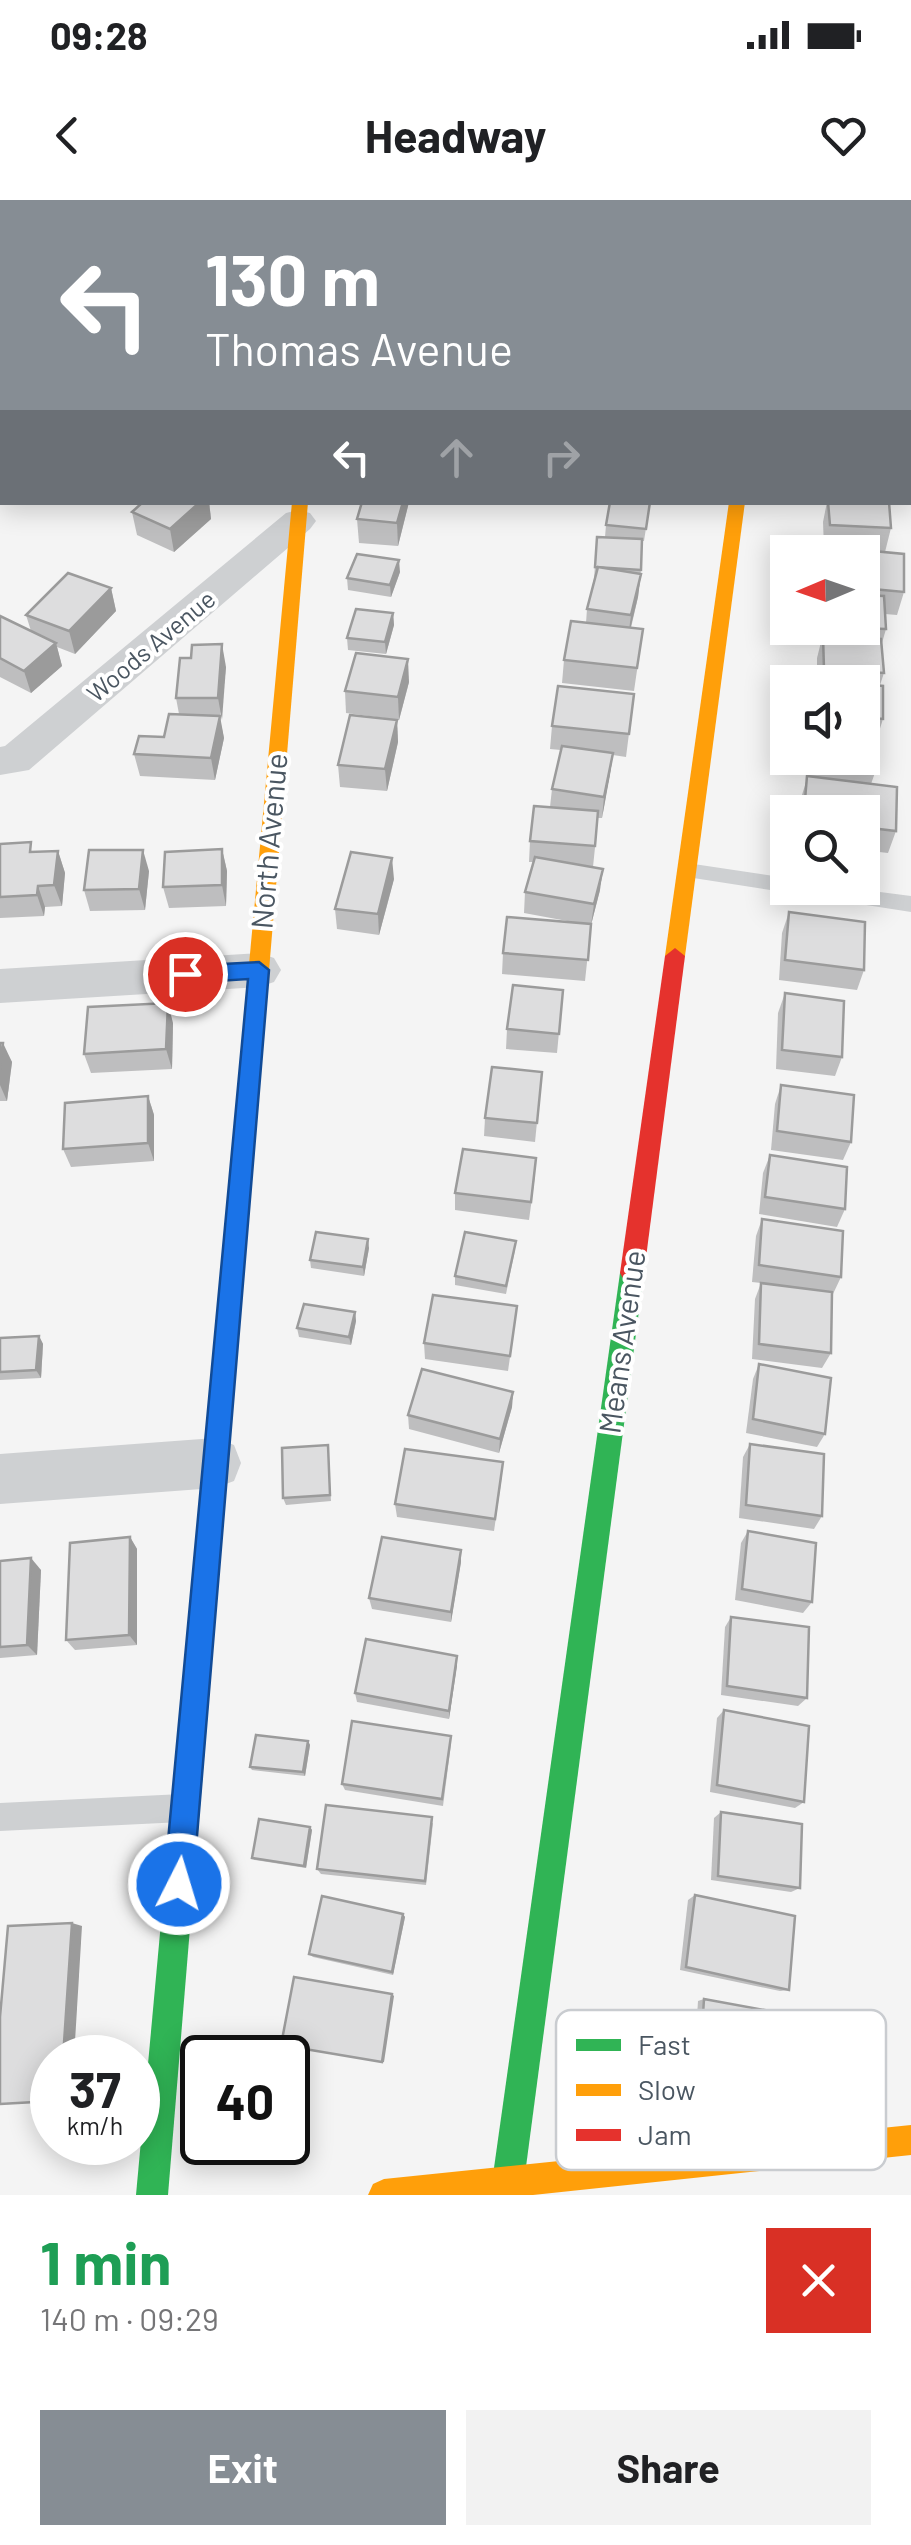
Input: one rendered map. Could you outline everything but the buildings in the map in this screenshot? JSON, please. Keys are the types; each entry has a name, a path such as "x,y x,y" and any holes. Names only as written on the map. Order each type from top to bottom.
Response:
{"street":[{"name":"Means Avenue","path":"508,2182 737,505"},
{"name":"Woods Avenue","path":"0,761 16,760 299,512"},
{"name":"North Avenue","path":"152,2195 299,512"},
{"path":"0,986 259,970"},
{"path":"0,1479 215,1463"},
{"path":"886,2143 911,2140"},
{"path":"384,2195 623,2170"}],"lane":[{"path":"687,870 770,883"},
{"path":"880,900 911,904"},
{"path":"0,1816 185,1808"}],"traffic: fast":[{"path":"152,2195 246,1115"},
{"path":"508,2182 632,1273"}],"traffic: slow":[{"path":"246,1115 300,505"},
{"path":"675,956 737,505"},
{"path":"886,2143 911,2140"},
{"path":"384,2195 624,2170"}],"traffic: jam":[{"path":"632,1273 675,956"}],"route":[{"path":"179,1884 259,970 185,974"}]}
